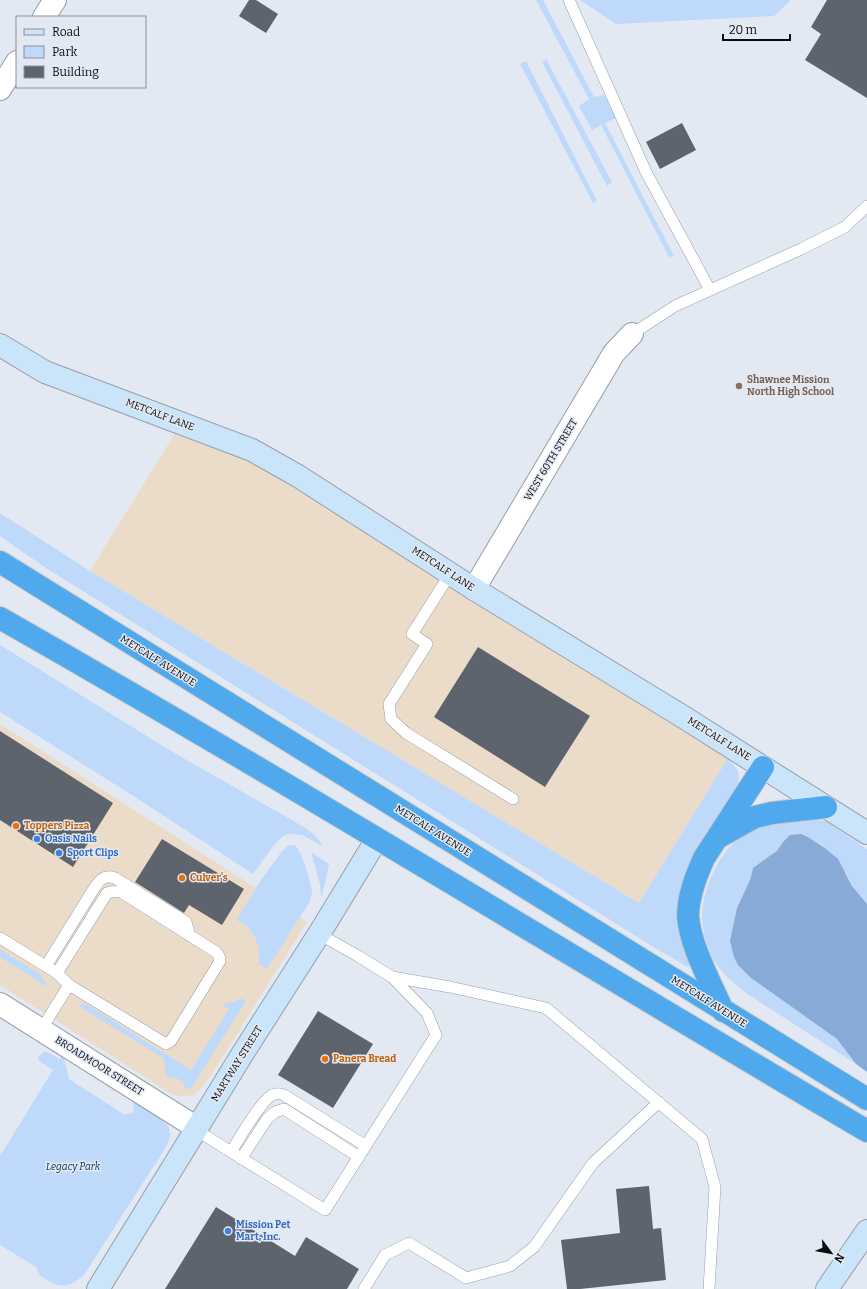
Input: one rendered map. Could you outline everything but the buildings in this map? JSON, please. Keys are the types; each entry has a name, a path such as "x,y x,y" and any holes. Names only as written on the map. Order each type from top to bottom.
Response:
{"highway":[{"name":"METCALF AVENUE","path":"0,562 866,1099"},
{"path":"0,572 54,596"},
{"path":"0,618 107,679 859,1127"},
{"path":"723,1010 699,957 691,933 688,916 691,894 698,871 704,858 763,767"},
{"path":"718,838 755,817 772,813 826,807"}],"street":[{"path":"45,16 55,0"},
{"path":"0,89 16,64"},
{"name":"WEST 60TH STREET","path":"474,589 614,353 632,334"},
{"name":"METCALF LANE","path":"0,345 45,372 252,450 309,482 450,574 867,833"},
{"name":"MARTWAY STREET","path":"98,1289 196,1129 320,934 377,839"},
{"name":"BROADMOOR STREET","path":"0,1004 196,1129"},
{"path":"827,1289 867,1231"}],"lane":[{"path":"569,0 646,172 710,290"},
{"path":"632,334 675,306 801,249 844,227 867,206"},
{"path":"450,574 412,634 427,644 389,704 392,720 406,733 513,799"},
{"path":"46,966 93,890 104,876 115,878 186,922 190,936"},
{"path":"0,938 57,973 69,985 162,1043 166,1044 171,1041 220,961 219,954 121,892 112,891 108,893 57,973"},
{"path":"196,1129 325,1210 366,1146 436,1035 427,1013 392,978 320,934"},
{"path":"392,978 450,987 546,1008 702,1139 715,1187 709,1289"},
{"path":"41,1030 69,985"},
{"path":"231,1152 262,1103 271,1095 278,1093 284,1094 366,1146"},
{"path":"364,1289 385,1255 409,1243 466,1278 510,1266 534,1247 593,1163 659,1102"},
{"path":"242,1159 267,1118 275,1112 284,1110 359,1157"}],"shaded area":[{"path":"177,430 231,452 278,475 728,758 639,903 90,571"},
{"path":"0,724 307,922 210,1077 197,1093 191,1096 173,1095 0,985"},
{"path":"801,834 826,849 838,859 852,886 867,904 867,1072 856,1064 837,1039 751,978 738,965 734,957 730,941 737,908 750,880 753,868 777,851 790,835"}],"green space":[{"path":"536,0 543,0 594,97 604,95 616,118 605,123 674,256 669,257 601,125 592,130 579,106 589,99"},
{"path":"580,0 791,0 774,16 616,24"},
{"path":"546,59 612,182 607,186 542,62"},
{"path":"526,61 597,201 593,203 520,64"},
{"path":"0,513 90,571 639,903 728,758 738,771 738,783 729,804 697,856 691,961 688,967 655,948 46,568 0,536"},
{"path":"0,645 171,751 304,827 315,835 323,846 302,835 289,834 283,836 274,845 253,874 135,797 0,712"},
{"path":"806,818 827,822 867,849 867,904 852,886 846,873 777,851 753,868 738,965 751,978 837,1039 856,1064 749,995 735,984 721,971 714,961 705,938 702,914 705,894 718,864 730,847 744,835 771,822"},
{"path":"289,845 295,845 301,854 312,894 309,903 267,969 259,964 259,950 252,932 236,920 259,883 282,851"},
{"path":"311,852 329,864 321,898 320,884"},
{"path":"0,949 41,975 48,987 0,957"},
{"path":"240,998 246,1001 190,1090 183,1086 185,1083 174,1077 172,1079 166,1075 163,1058 77,1005 88,1005 191,1070 229,1009 221,1004 234,1002"},
{"name":"Legacy Park","path":"45,1051 58,1058 58,1061 63,1054 69,1079 125,1115 134,1112 133,1102 135,1100 156,1113 167,1124 170,1131 170,1139 166,1147 84,1275 73,1283 64,1286 54,1284 40,1276 36,1267 0,1245 0,1156 53,1070 38,1060 38,1057"}],"place":[{"name":"Shawnee Mission North High School","path":"739,386"},
{"name":"Toppers Pizza","path":"16,826"},
{"name":"Oasis Nails","path":"37,839"},
{"name":"Sport Clips","path":"59,853"},
{"name":"Culver's","path":"182,878"},
{"name":"Panera Bread","path":"325,1059"},
{"name":"Mission Pet Mart, Inc.","path":"228,1231"}]}
